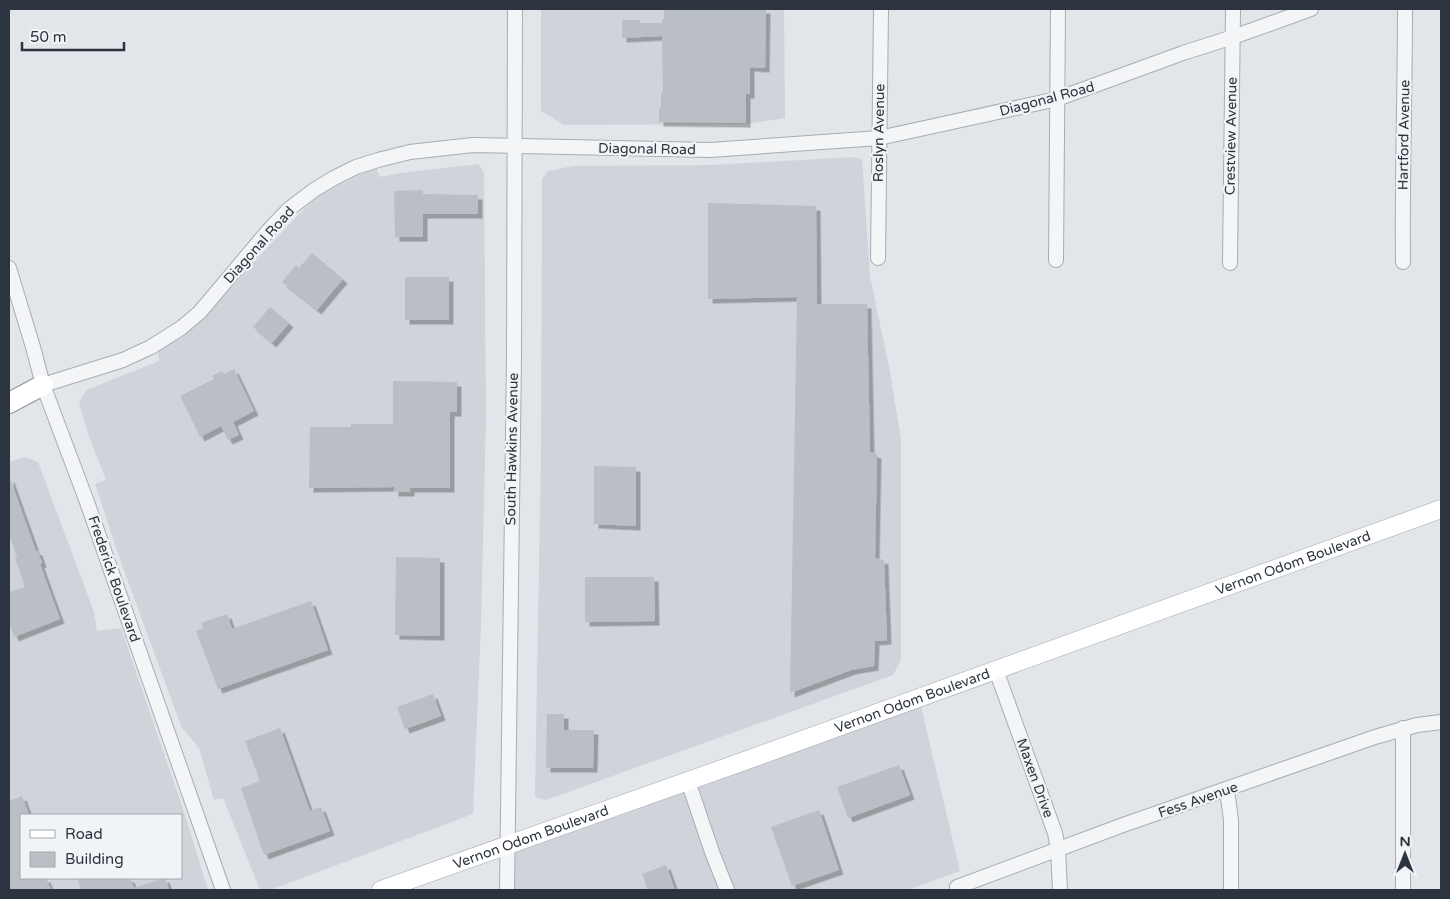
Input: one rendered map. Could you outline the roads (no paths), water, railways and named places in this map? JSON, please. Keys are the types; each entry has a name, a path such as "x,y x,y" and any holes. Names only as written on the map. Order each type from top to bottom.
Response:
{"highway":[{"path":"9,392 43,385"},
{"path":"9,403 43,385"}],"main road":[{"name":"Vernon Odom Boulevard","path":"381,890 1441,509"}],"street":[{"name":"South Hawkins Avenue","path":"507,890 514,363 515,9"},
{"name":"Roslyn Avenue","path":"878,258 880,9"},
{"path":"1056,260 1058,9"},
{"name":"Crestview Avenue","path":"1230,262 1233,9"},
{"name":"Diagonal Road","path":"43,385 123,360 151,347 182,328 200,312 268,231 289,209 334,178 363,165 410,152 473,145 710,150 879,138 1057,99 1311,9"},
{"name":"Hartford Avenue","path":"1403,262 1402,181 1405,9"},
{"name":"Frederick Boulevard","path":"9,268 43,385 90,511 223,890"},
{"name":"Maxen Drive","path":"996,670 1055,832 1058,849 1060,890"},
{"name":"Fess Avenue","path":"957,887 1058,849 1375,737 1403,728 1441,722"},
{"path":"1403,728 1403,890"},
{"path":"688,781 727,890"},
{"path":"1227,790 1231,820 1231,890"}]}
